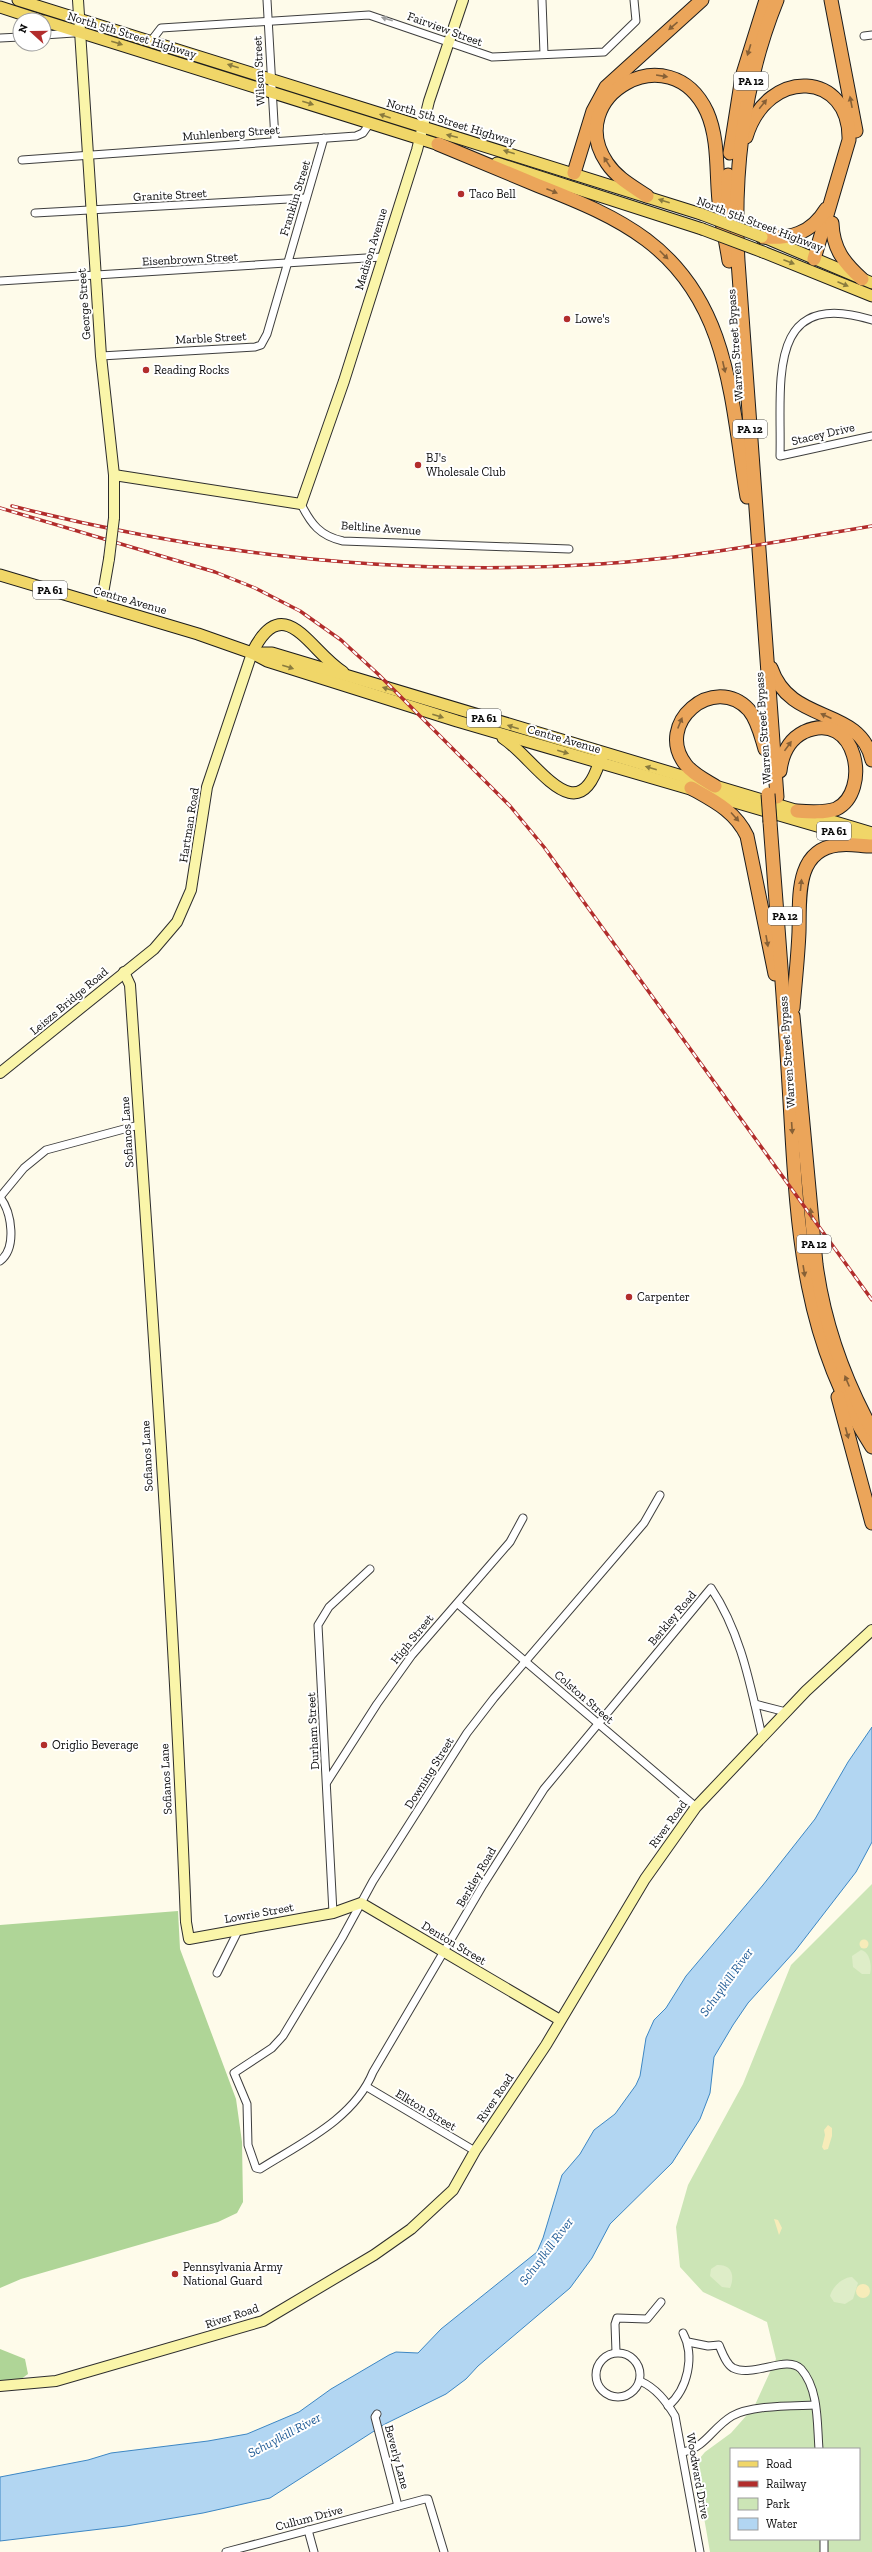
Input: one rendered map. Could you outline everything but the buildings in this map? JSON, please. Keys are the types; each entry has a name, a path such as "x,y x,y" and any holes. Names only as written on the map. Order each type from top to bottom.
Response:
{"highway":[{"path":"574,173 594,111 606,88 702,0"},
{"name":"Warren Street Bypass","path":"766,0 747,58 733,124 727,199 729,261 765,749 772,796"},
{"name":"Warren Street Bypass","path":"777,0 750,84 738,165 738,261 767,657 772,796 793,1063 816,1264 822,1300 842,1368 872,1430"},
{"path":"816,264 832,223 854,154 856,134 831,0"},
{"path":"647,196 622,179 608,164 599,145 598,124 608,99 622,84 642,76 663,76 678,80 691,89 702,102 710,120 715,143 719,201 729,261"},
{"path":"738,165 750,126 766,101 788,87 802,85 817,88 830,96 840,106 848,129 847,146 830,203 816,264"},
{"path":"438,144 607,214 648,240 673,264 701,303 720,349 728,382 747,497"},
{"path":"762,237 784,238 804,232 819,220 830,203"},
{"path":"832,223 833,236 838,254 846,264 867,281"},
{"path":"767,657 776,680 786,695 803,706 851,728 865,742 872,760"},
{"path":"715,786 687,766 678,751 678,728 683,716 692,706 704,699 717,697 739,702 754,718 765,749"},
{"path":"772,796 783,756 794,739 804,732 819,728 835,730 846,736 857,747 863,762 863,778 857,793 848,802 837,809 819,812 797,811"},
{"path":"691,788 728,810 736,818 747,836 752,854 770,956 788,1006"},
{"path":"788,1006 798,956 800,883 806,866 817,853 829,847 842,844 872,846"},
{"name":"Warren Street Bypass","path":"793,1063 802,1253 812,1309 826,1355 840,1390 872,1447"},
{"path":"826,1355 872,1523"},
{"path":"872,1481 869,1488 872,1503"}],"main road":[{"name":"North 5th Street Highway","path":"18,0 270,79 421,133 438,144 702,229 763,252 816,264 867,281"},
{"path":"0,7 15,12"},
{"name":"North 5th Street Highway","path":"52,23 370,123 421,133 574,173 647,196 762,237 816,264 872,296"},
{"path":"574,173 576,188"},
{"name":"Centre Avenue","path":"0,575 198,634 252,653 267,661 492,732 715,786 872,833"},
{"path":"252,653 260,637 269,628 277,626 291,627 305,636 333,665 358,679"},
{"name":"Centre Avenue","path":"252,653 272,653 358,679 691,788 872,842"},
{"path":"492,732 517,748 550,783 563,791 577,791 587,787 593,780 600,758"}],"street":[{"name":"George Street","path":"78,0 101,356 114,475 114,518 109,559 100,605"},
{"name":"Wilson Street","path":"267,0 270,92 275,140"},
{"name":"Madison Avenue","path":"301,504 344,382 463,0"},
{"path":"542,0 544,54"},
{"name":"Fairview Street","path":"151,41 161,28 374,15 449,43 492,57 604,52 636,21 634,0"},
{"path":"52,34 80,32"},
{"path":"864,36 872,35"},
{"path":"0,38 12,37"},
{"name":"Muhlenberg Street","path":"22,160 275,140 360,135 370,123"},
{"name":"Franklin Street","path":"286,264 324,138"},
{"name":"Granite Street","path":"35,213 306,198"},
{"name":"Eisenbrown Street","path":"0,281 382,257"},
{"name":"Marble Street","path":"101,356 255,347 261,345 267,334 286,264"},
{"name":"Stacey Drive","path":"872,320 847,312 829,312 812,317 792,334 782,361 780,456 872,436"},
{"path":"114,475 301,504"},
{"name":"Beltline Avenue","path":"301,504 311,523 319,531 343,541 569,549"},
{"name":"Hartman Road","path":"154,949 177,922 188,900 194,875 207,787 252,653"},
{"name":"Leiszs Bridge Road","path":"0,1074 154,949"},
{"name":"Sofianos Lane","path":"124,972 130,985 178,1761 186,1922 189,1939"},
{"path":"0,1261 10,1246 11,1232 4,1202 0,1197 24,1168 46,1150 139,1125"},
{"name":"Downing Street","path":"260,2169 256,2168 251,2160 248,2145 247,2104 234,2073 272,2048 283,2036 361,1903 467,1733 644,1523 660,1495"},
{"name":"High Street","path":"327,1782 399,1672 510,1542 523,1518"},
{"name":"Durham Street","path":"332,1913 327,1782 318,1625 329,1607 370,1569"},
{"name":"Berkley Road","path":"260,2169 332,2123 367,2087 373,2072 531,1807 557,1771 711,1588 726,1610 739,1642 754,1704"},
{"name":"Colston Street","path":"458,1604 696,1807"},
{"name":"River Road","path":"0,2386 56,2380 263,2321 374,2255 410,2229 453,2190 475,2151 560,2020 645,1879 696,1807 762,1736 872,1630"},
{"path":"762,1736 754,1704 786,1712"},
{"path":"332,1913 361,1903"},
{"name":"Denton Street","path":"361,1903 560,2020"},
{"name":"Lowrie Street","path":"189,1939 332,1913"},
{"path":"216,1973 239,1929"},
{"name":"Elkton Street","path":"367,2087 475,2151"},
{"path":"616,2352 615,2324 618,2318 647,2319 661,2302"},
{"path":"668,2406 678,2397 689,2365 688,2342 683,2333"},
{"path":"688,2342 708,2346 719,2345 726,2361 734,2368 751,2371 781,2364 796,2366 806,2376 815,2405 819,2448"},
{"path":"616,2352 632,2357 638,2364 640,2381 636,2389 621,2397 604,2392 598,2386 596,2377 600,2361 616,2352"},
{"name":"Woodward Drive","path":"640,2381 650,2386 675,2416 700,2552"},
{"path":"682,2452 695,2449 721,2424 734,2416 748,2411 815,2405"},
{"name":"Beverly Lane","path":"376,2414 375,2417 398,2506"},
{"name":"Cullum Drive","path":"226,2552 428,2499 444,2552"},
{"path":"308,2530 314,2552"},
{"path":"824,2540 824,2552"}],"green space":[{"path":"872,1884 872,2552 710,2552 697,2477 700,2458 705,2452 731,2433 754,2407 776,2359 767,2322 703,2292 680,2267 676,2227 688,2185 743,2084 791,1965"},
{"path":"178,1911 180,1949 236,2099 242,2142 243,2202 237,2213 218,2222 21,2279 0,2288 0,1925"},
{"path":"861,1950 866,1953 870,1960 870,1974 862,1974 853,1967 852,1956"},
{"path":"717,2265 726,2266 731,2272 732,2279 730,2288 722,2287 710,2276 711,2269"},
{"path":"852,2277 858,2283 853,2299 845,2304 834,2302 830,2296 833,2289 838,2283"},
{"path":"0,2349 25,2359 28,2374 17,2382 0,2384"}],"sand":[{"path":"862,1940 866,1940 868,1944 866,1948 862,1948 860,1946 860,1942"},
{"path":"828,2125 832,2128 832,2136 828,2149 824,2150 822,2147 825,2135 824,2130"},
{"path":"774,2219 778,2220 782,2228 779,2235"},
{"path":"863,2284 868,2286 870,2291 868,2296 863,2298 858,2296 856,2291 858,2286"}],"water":[{"name":"Schuylkill River","path":"872,1727 872,1842 856,1872 795,1951 748,2003 714,2057 710,2093 700,2119 672,2163 610,2224 592,2258 570,2288 478,2366 466,2379 446,2394 385,2424 270,2498 203,2513 126,2526 0,2541 0,2477 88,2460 111,2453 208,2441 247,2434 299,2412 331,2389 389,2355 396,2352 418,2353 441,2329 537,2252 543,2238 562,2175 580,2154 594,2130 615,2114 636,2085 640,2076 646,2038 654,2020 666,2008 686,1976 763,1885 815,1819 848,1762"}],"railway":[{"path":"12,506 157,538 230,549 303,558 377,564 451,567 525,567 600,564 668,558 872,526"},
{"path":"0,508 215,572 255,588 300,611 341,640 378,674 510,806 544,847 872,1300"}],"place":[{"name":"Taco Bell","path":"461,194"},
{"name":"Lowe's","path":"567,319"},
{"name":"Reading Rocks","path":"146,370"},
{"name":"BJ's Wholesale Club","path":"418,465"},
{"name":"Carpenter","path":"629,1297"},
{"name":"Origlio Beverage","path":"44,1745"},
{"name":"Pennsylvania Army National Guard","path":"175,2274"}]}
